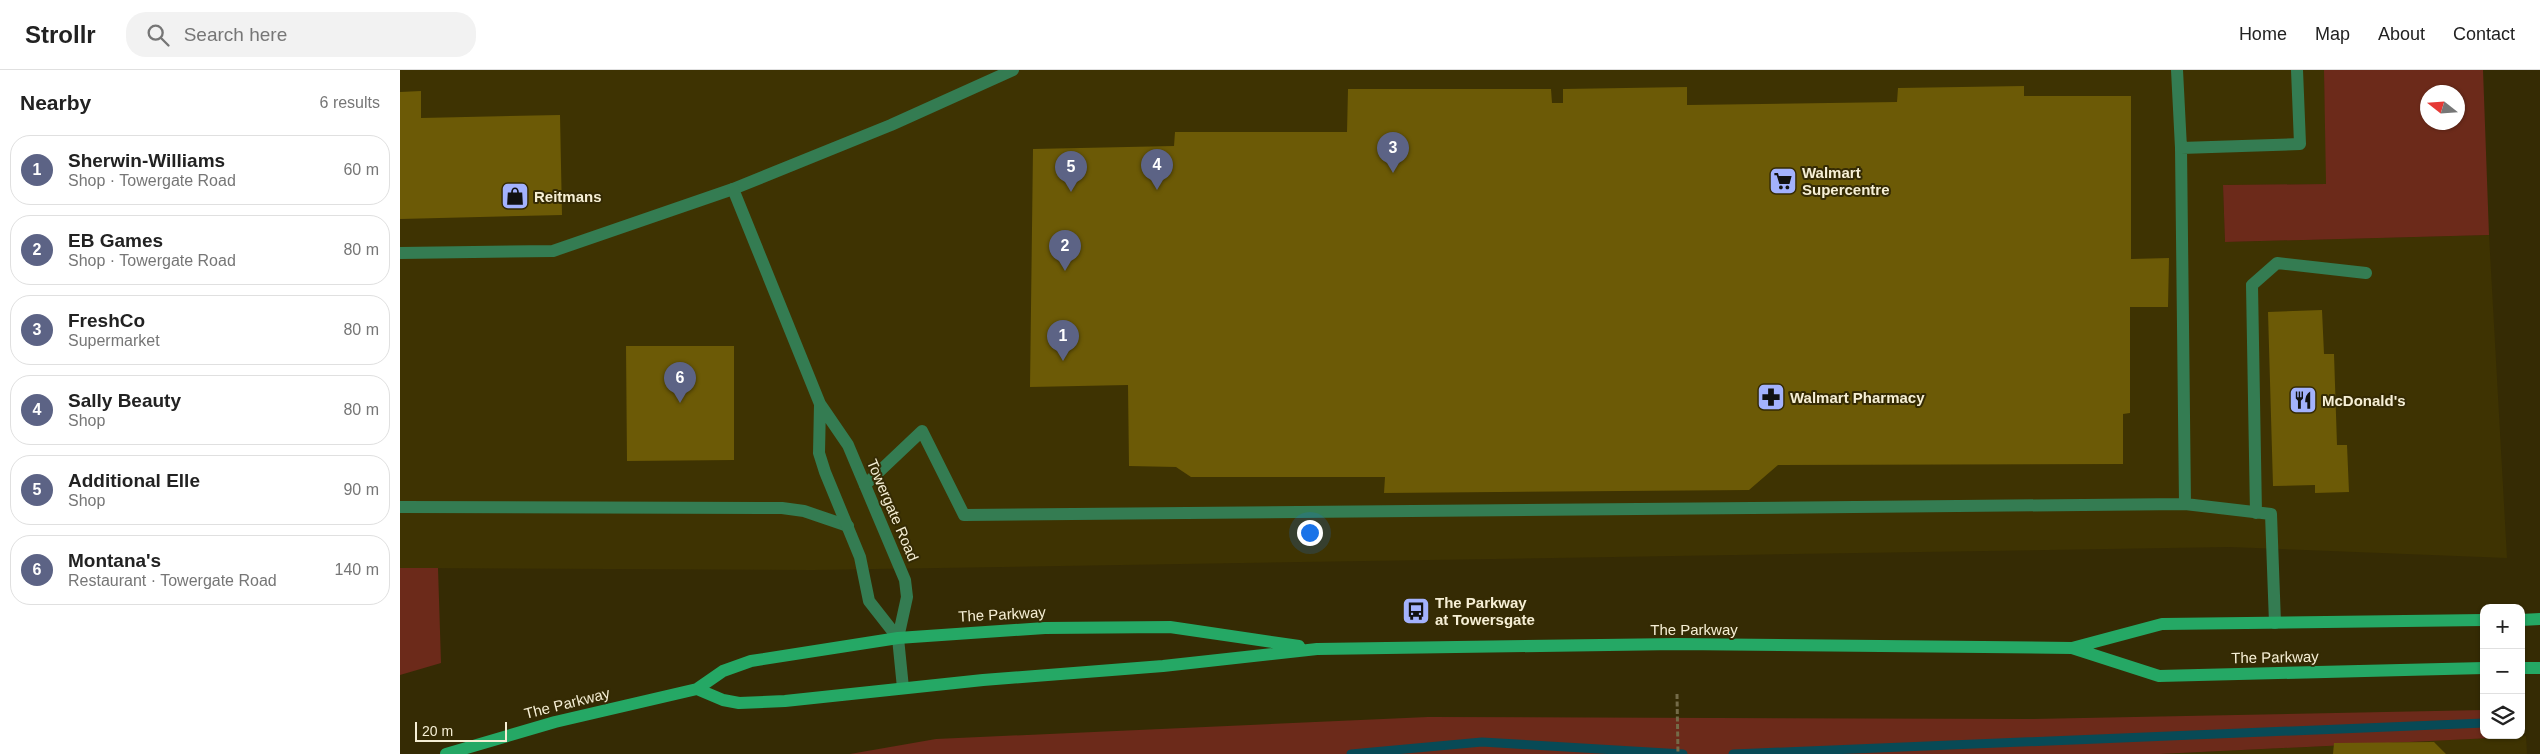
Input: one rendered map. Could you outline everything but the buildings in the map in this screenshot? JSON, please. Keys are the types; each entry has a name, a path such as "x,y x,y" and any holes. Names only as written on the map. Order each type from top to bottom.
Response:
{"main road":[{"path":"2525,620 2540,619"},
{"name":"The Parkway","path":"697,689 723,700 740,703 785,701 903,688 1164,666 1317,649 1677,644 2072,648 2162,624 2480,620"},
{"name":"The Parkway","path":"446,754 555,722 697,689 723,671 751,661 898,638 1045,628 1170,627 1317,649"},
{"name":"The Parkway","path":"2072,648 2159,676 2480,668"},
{"path":"2525,668 2540,668"}],"street":[{"path":"400,253 553,251 733,189 891,124 1013,70"},
{"path":"2176,70 2181,148 2185,504"},
{"path":"2181,148 2300,144 2297,70"},
{"name":"Towergate Road","path":"733,189 820,404 848,445 905,580 907,596 898,638 903,688"},
{"path":"2256,513 2252,285 2277,263 2366,273"},
{"name":"Towergate Road","path":"820,404 819,452 860,557 869,601 898,638"},
{"path":"865,485 922,431 964,515 2185,504 2271,514 2275,623"},
{"path":"400,507 782,508 804,511 848,526"}],"path":[{"path":"1678,694 1678,754"}],"shaded area":[{"path":"400,70 2324,70 2327,184 2223,185 2225,242 2489,235 2507,558 2229,547 813,570 400,568"},
{"path":"2324,70 2483,70 2489,235 2225,242 2223,185 2326,184"},
{"path":"400,568 438,568 441,663 400,675"},
{"path":"2480,710 2480,739 2160,754 850,754 936,739 1428,717 2031,719"},
{"path":"2525,736 2527,754 2160,754 2480,739 2525,739"}],"waterway":[{"path":"1733,754 2480,723"},
{"path":"1351,754 1482,742 1683,754"}],"place":[{"name":"FreshCo","path":"1393,173"},
{"name":"Walmart Supercentre","path":"1783,181"},
{"name":"Sally Beauty","path":"1157,190"},
{"name":"Additional Elle","path":"1071,192"},
{"name":"Reitmans","path":"515,196"},
{"name":"EB Games","path":"1065,271"},
{"name":"Sherwin-Williams","path":"1063,361"},
{"name":"Walmart Pharmacy","path":"1771,397"},
{"name":"McDonald's","path":"2303,400"},
{"name":"Montana's","path":"680,403"},
{"name":"The Parkway at Towersgate","path":"1416,611"}]}
